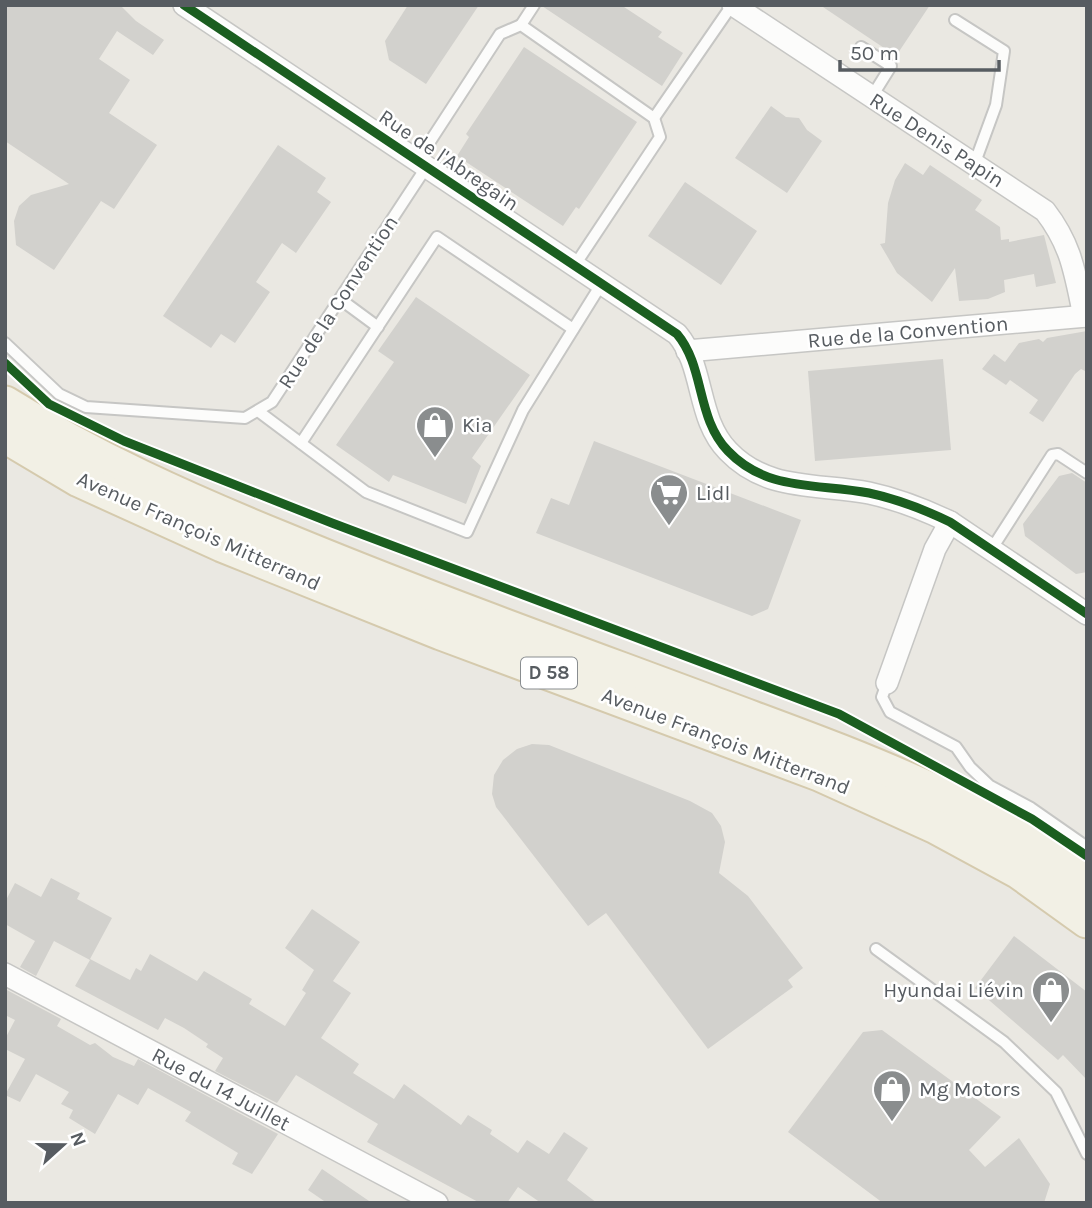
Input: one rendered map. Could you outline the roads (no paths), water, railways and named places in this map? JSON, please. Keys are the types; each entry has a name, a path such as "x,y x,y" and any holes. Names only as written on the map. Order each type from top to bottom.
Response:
{"main road":[{"name":"Avenue François Mitterrand","path":"5,403 68,441 159,487 245,524 411,590 822,744 945,797 1037,849 1087,884"},
{"name":"Avenue François Mitterrand","path":"5,436 79,480 210,540 428,628 831,779 936,827 1018,872 1087,921"}],"street":[{"name":"Rue de l'Abregain","path":"184,5 677,334 687,351"},
{"name":"Rue Denis Papin","path":"733,5 1045,211 1063,234 1073,259 1086,316"},
{"name":"Rue de la Convention","path":"687,351 1086,316"},
{"path":"687,351 713,432 728,452 746,467 789,485 866,493 900,501 950,522 1087,614"},
{"path":"887,683 935,549 950,522"},
{"name":"Rue du 14 Juillet","path":"5,974 437,1203"}],"lane":[{"path":"534,5 521,25 654,118 660,137 575,265"},
{"path":"654,118 733,5"},
{"path":"955,20 1004,51 996,105 974,165"},
{"name":"Rue de la Convention","path":"258,411 272,402 340,299 500,34 521,25"},
{"path":"861,47 891,66 872,98"},
{"path":"301,443 437,237 573,329"},
{"path":"5,344 59,394 86,407 245,418 258,411 366,492 467,532 523,410 602,283"},
{"path":"340,299 378,327"},
{"path":"991,550 1052,455 1058,454 1087,473"},
{"path":"887,683 882,697 890,712 956,747 970,767 990,786 1031,808 1087,847"},
{"path":"876,949 1004,1042 1056,1092 1087,1154"}],"place":[{"name":"Kia","path":"435,459"},
{"name":"Lidl","path":"669,527"},
{"name":"Hyundai Liévin","path":"1051,1024"},
{"name":"Mg Motors","path":"892,1123"}]}
